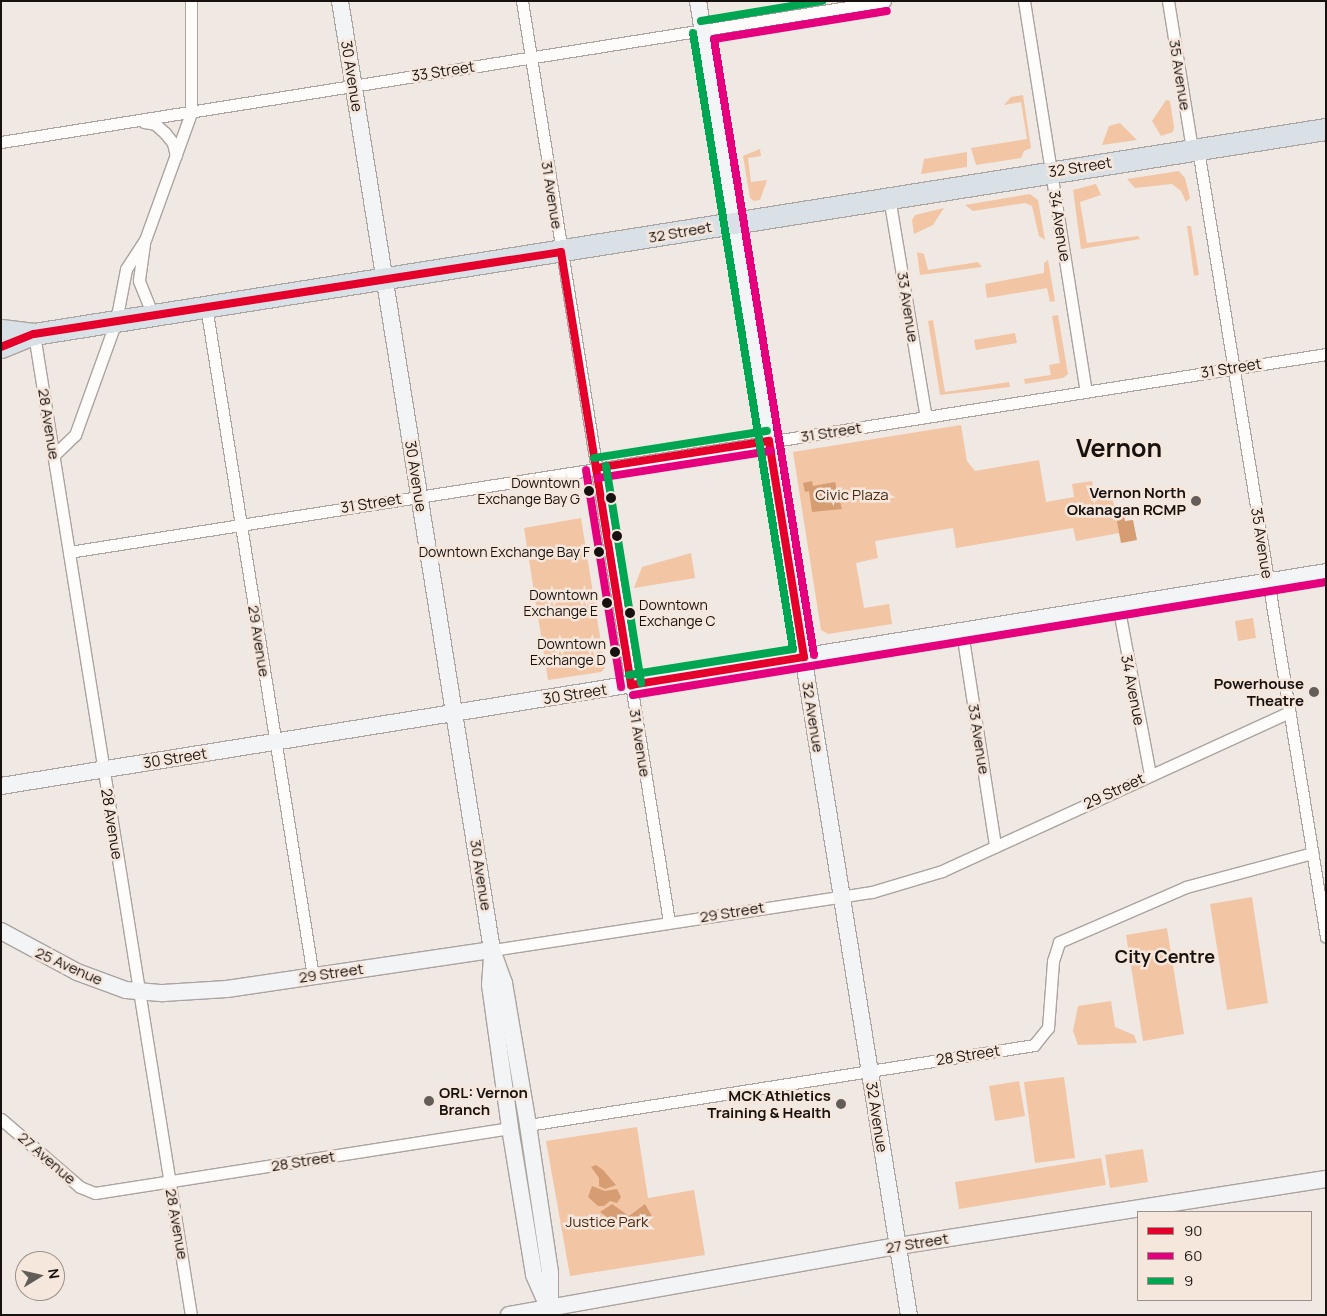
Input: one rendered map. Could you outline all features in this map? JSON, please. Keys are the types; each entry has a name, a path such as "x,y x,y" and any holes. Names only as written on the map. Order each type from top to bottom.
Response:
{"highway":[{"name":"32 Street","path":"1,347 34,334 561,252 890,197 1326,129"},
{"name":"32 Street","path":"1,330 34,334"}],"street":[{"path":"153,315 139,281 145,240 191,114 190,1"},
{"name":"30 Avenue","path":"340,1 492,950 504,983 528,1126 550,1273 549,1311"},
{"name":"31 Avenue","path":"522,1 669,922"},
{"name":"32 Avenue","path":"698,1 804,657 840,897 909,1315"},
{"name":"33 Street","path":"1,142 191,114 531,57 703,31 862,3 885,1"},
{"name":"34 Avenue","path":"1024,1 1086,391"},
{"name":"35 Avenue","path":"1168,1 1233,368 1326,937"},
{"path":"141,121 155,124 165,132 173,143 176,156"},
{"name":"33 Avenue","path":"890,197 926,417"},
{"path":"54,455 75,435 116,321 126,269 145,240"},
{"name":"29 Avenue","path":"206,306 313,976"},
{"name":"28 Avenue","path":"34,334 131,950 142,992 192,1315"},
{"name":"31 Street","path":"69,552 1326,354"},
{"name":"30 Street","path":"1,786 1326,572"},
{"name":"34 Avenue","path":"1118,605 1150,774"},
{"name":"33 Avenue","path":"962,632 995,846"},
{"name":"29 Street","path":"142,992 226,989 872,892 942,871 1150,774 1289,712"},
{"name":"28 Street","path":"528,1126 1034,1045 1048,1028 1053,962 1060,942 1186,887 1312,853"},
{"name":"25 Avenue","path":"1,930 77,972 126,990 142,992"},
{"name":"30 Avenue","path":"492,950 490,985 510,1128 534,1275 549,1311"},
{"path":"448,957 477,962 486,971 490,985"},
{"name":"27 Avenue","path":"1,1119 80,1187 95,1193"},
{"name":"28 Street","path":"95,1193 510,1128"},
{"name":"27 Street","path":"509,1315 549,1311 898,1246 1326,1179"}],"green space":[{"path":"1023,95 1031,148 1024,151 1021,158 976,165 971,148 1027,139 1021,102 1004,105 1011,97"},
{"path":"1166,100 1170,101 1174,127 1173,132 1161,136 1152,121"},
{"path":"1120,123 1137,140 1102,145 1109,126"},
{"path":"760,149 761,156 748,158 751,182 767,180 760,200 754,201 750,198 743,156"},
{"path":"967,152 967,167 921,174 924,159"},
{"path":"1179,171 1185,178 1190,198 1186,202 1181,191 1172,184 1135,188 1127,179"},
{"path":"1096,184 1101,195 1080,202 1087,243 1138,236 1140,239 1081,249 1073,190"},
{"path":"1030,194 1038,200 1045,240 1039,236 1032,206 1025,203 973,211 965,205"},
{"path":"944,208 933,225 914,234 912,220 915,215"},
{"path":"1187,226 1191,226 1199,275 1194,276"},
{"path":"917,252 924,254 928,270 978,262 982,267 920,275"},
{"path":"1048,260 1055,301 1050,302 1047,288 987,298 985,284 1044,273 1044,263"},
{"path":"1058,315 1068,374 1063,378 1025,384 1024,379 1051,375 1049,365 1060,363 1052,316"},
{"path":"933,320 945,392 1009,382 1010,387 940,395 928,321"},
{"path":"1015,333 1017,343 976,350 974,340"},
{"name":"Civic Plaza","path":"961,425 967,461 975,471 1039,460 1046,502 1074,497 1072,484 1092,481 1095,497 1112,494 1119,533 1076,541 1073,528 956,548 953,528 875,541 878,558 856,563 864,608 889,604 892,624 828,634 821,630 793,452"},
{"path":"581,518 605,668 601,672 548,680 524,528"},
{"path":"691,553 695,578 634,588 642,567"},
{"path":"1253,618 1256,638 1238,641 1235,621"},
{"path":"1252,897 1268,1003 1227,1010 1210,904"},
{"path":"1167,928 1184,1034 1143,1041 1126,935"},
{"path":"1111,1001 1115,1027 1134,1035 1137,1043 1078,1045 1073,1031 1078,1006"},
{"path":"1064,1077 1075,1158 1035,1163 1024,1082"},
{"path":"1019,1081 1025,1116 995,1121 989,1086"},
{"name":"Justice Park","path":"637,1127 648,1198 694,1190 705,1255 570,1276 546,1141"},
{"path":"1143,1149 1148,1182 1110,1188 1105,1155"},
{"path":"1101,1158 1106,1185 959,1209 955,1182"}],"shaded area":[{"path":"812,481 813,486 835,482 842,509 812,512 809,491 805,492 803,483"},
{"path":"1124,515 1125,521 1133,520 1137,540 1121,543 1116,517"},
{"path":"596,1165 616,1185 605,1189 599,1186 599,1178 591,1167"},
{"path":"592,1186 605,1191 617,1189 621,1197 617,1203 610,1201 604,1206 598,1206 588,1197"},
{"path":"612,1204 629,1216 645,1204 653,1218 648,1224 645,1223 640,1213 640,1217 612,1221 600,1212"}],"transit line":[{"name":"9","path":"701,21 822,1"},
{"name":"60","path":"814,655 714,39 887,11"},
{"name":"9","path":"629,675 793,649 693,33"},
{"name":"90","path":"561,252 631,685"},
{"name":"90","path":"1,347 34,334 561,252"},
{"name":"9","path":"594,458 767,431"},
{"name":"90","path":"596,468 769,441 804,657 631,685"},
{"name":"60","path":"598,478 771,451"},
{"name":"9","path":"606,466 641,683"},
{"name":"60","path":"586,470 621,687"},
{"name":"60","path":"633,695 1326,582"}],"place":[{"name":"Downtown Exchange Bay G","path":"589,491"},
{"name":"Vernon North Okanagan RCMP","path":"1196,501"},
{"name":"Downtown Exchange Bay F","path":"599,552"},
{"name":"Downtown Exchange E","path":"607,603"},
{"name":"Downtown Exchange C","path":"630,613"},
{"name":"Downtown Exchange D","path":"615,652"},
{"name":"Powerhouse Theatre","path":"1314,692"},
{"name":"ORL: Vernon Branch","path":"429,1101"},
{"name":"MCK Athletics Training & Health","path":"841,1104"}],"district":[{"name":"Vernon","path":"1119,448"},
{"name":"City Centre","path":"1165,956"}]}
